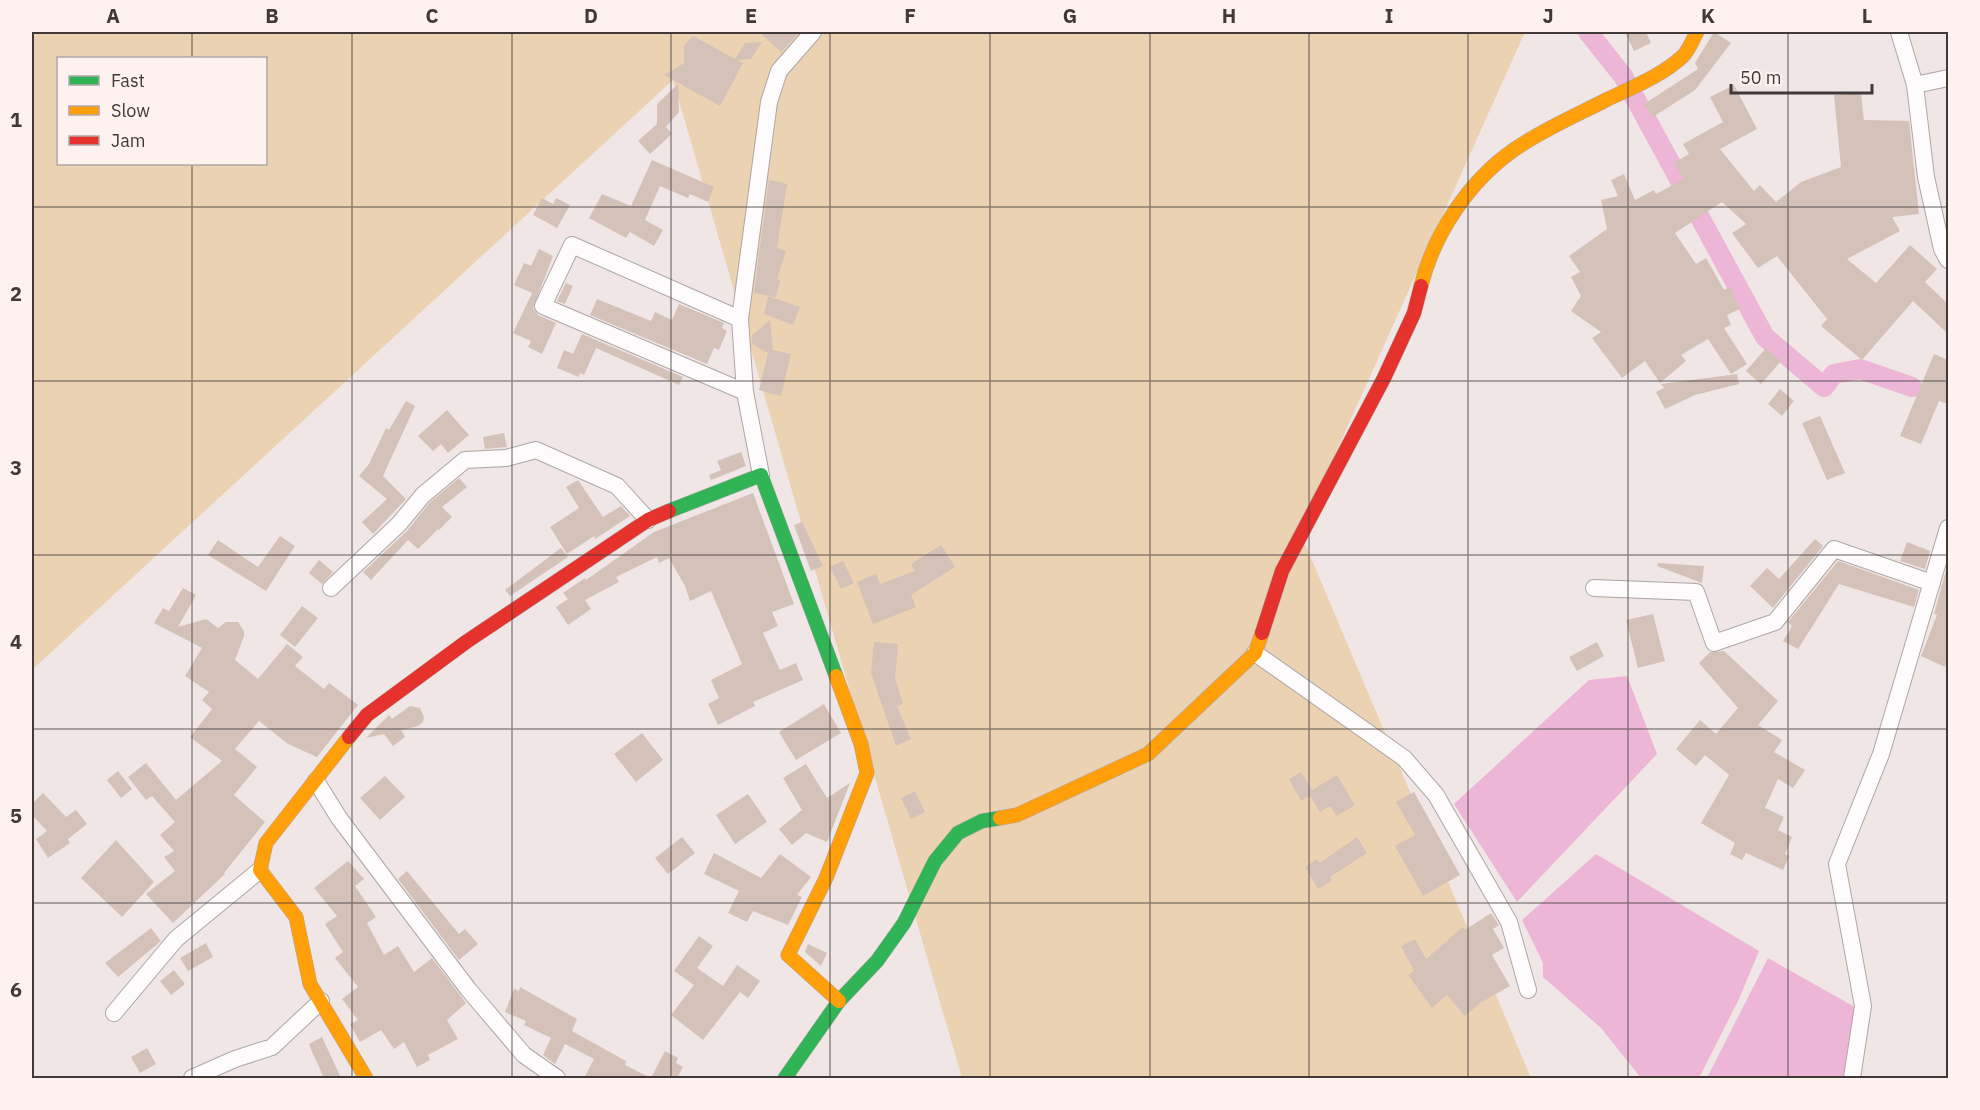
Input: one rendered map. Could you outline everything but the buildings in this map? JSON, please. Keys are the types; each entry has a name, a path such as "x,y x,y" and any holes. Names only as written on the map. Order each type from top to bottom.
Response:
{"street":[{"path":"813,32 779,70 769,102 740,319 745,393 761,475 861,744 867,773 859,799 826,878 788,955 839,1001"},
{"path":"785,1078 839,1001 877,961 904,923 935,861 958,833 982,821 1017,815 1148,754 1255,653 1282,571 1383,378 1414,313 1427,260 1450,216 1481,180 1514,150 1645,81 1684,55 1697,32"},
{"path":"1899,32 1915,85 1926,177 1942,249 1948,260"},
{"path":"1915,85 1948,78"},
{"path":"740,319 572,245 543,306 745,393"},
{"path":"331,588 399,524 423,495 465,460 506,458 536,450 617,486 648,520"},
{"path":"114,1012 176,939 260,870 266,843 367,715 466,642 648,520 761,475"},
{"path":"1852,1078 1863,1006 1837,864 1881,754 1948,528"},
{"path":"1594,588 1695,592 1714,643 1775,622 1834,549 1932,583"},
{"path":"1255,653 1404,758 1436,795 1509,922 1528,990"},
{"path":"316,781 339,818 468,989 524,1055 557,1078"},
{"path":"260,870 296,917 310,984 366,1078"},
{"path":"192,1078 235,1059 272,1047 321,1001"}],"shaded area":[{"path":"32,32 1525,32 1300,532 1531,1078 962,1078 673,80 32,670"},
{"path":"1627,676 1657,754 1517,902 1454,804 1589,680"},
{"path":"1596,854 1759,951 1739,999 1699,1078 1641,1078 1601,1028 1543,977 1543,963 1522,920"},
{"path":"1768,958 1862,1011 1847,1078 1707,1078"}],"waterway":[{"path":"1588,32 1623,76 1765,337 1824,387 1834,374 1860,369 1912,387"}],"traffic: fast":[{"path":"669,511 761,475 836,676"},
{"path":"785,1078 839,1001 877,961 904,923 935,861 958,833 982,821 1000,818"}],"traffic: slow":[{"path":"1421,286 1427,266 1445,228 1456,209 1483,176 1515,149 1537,135 1647,80 1675,63 1685,54 1697,32"},
{"path":"1000,818 1017,815 1148,754 1255,653 1262,633"},
{"path":"836,676 861,744 867,773 826,878 788,955 839,1001"},
{"path":"349,737 266,843 260,870 296,917 310,984 366,1078"}],"traffic: jam":[{"path":"1262,633 1282,571 1384,378 1414,313 1421,286"},
{"path":"349,737 367,715 466,642 648,520 669,511"}]}
